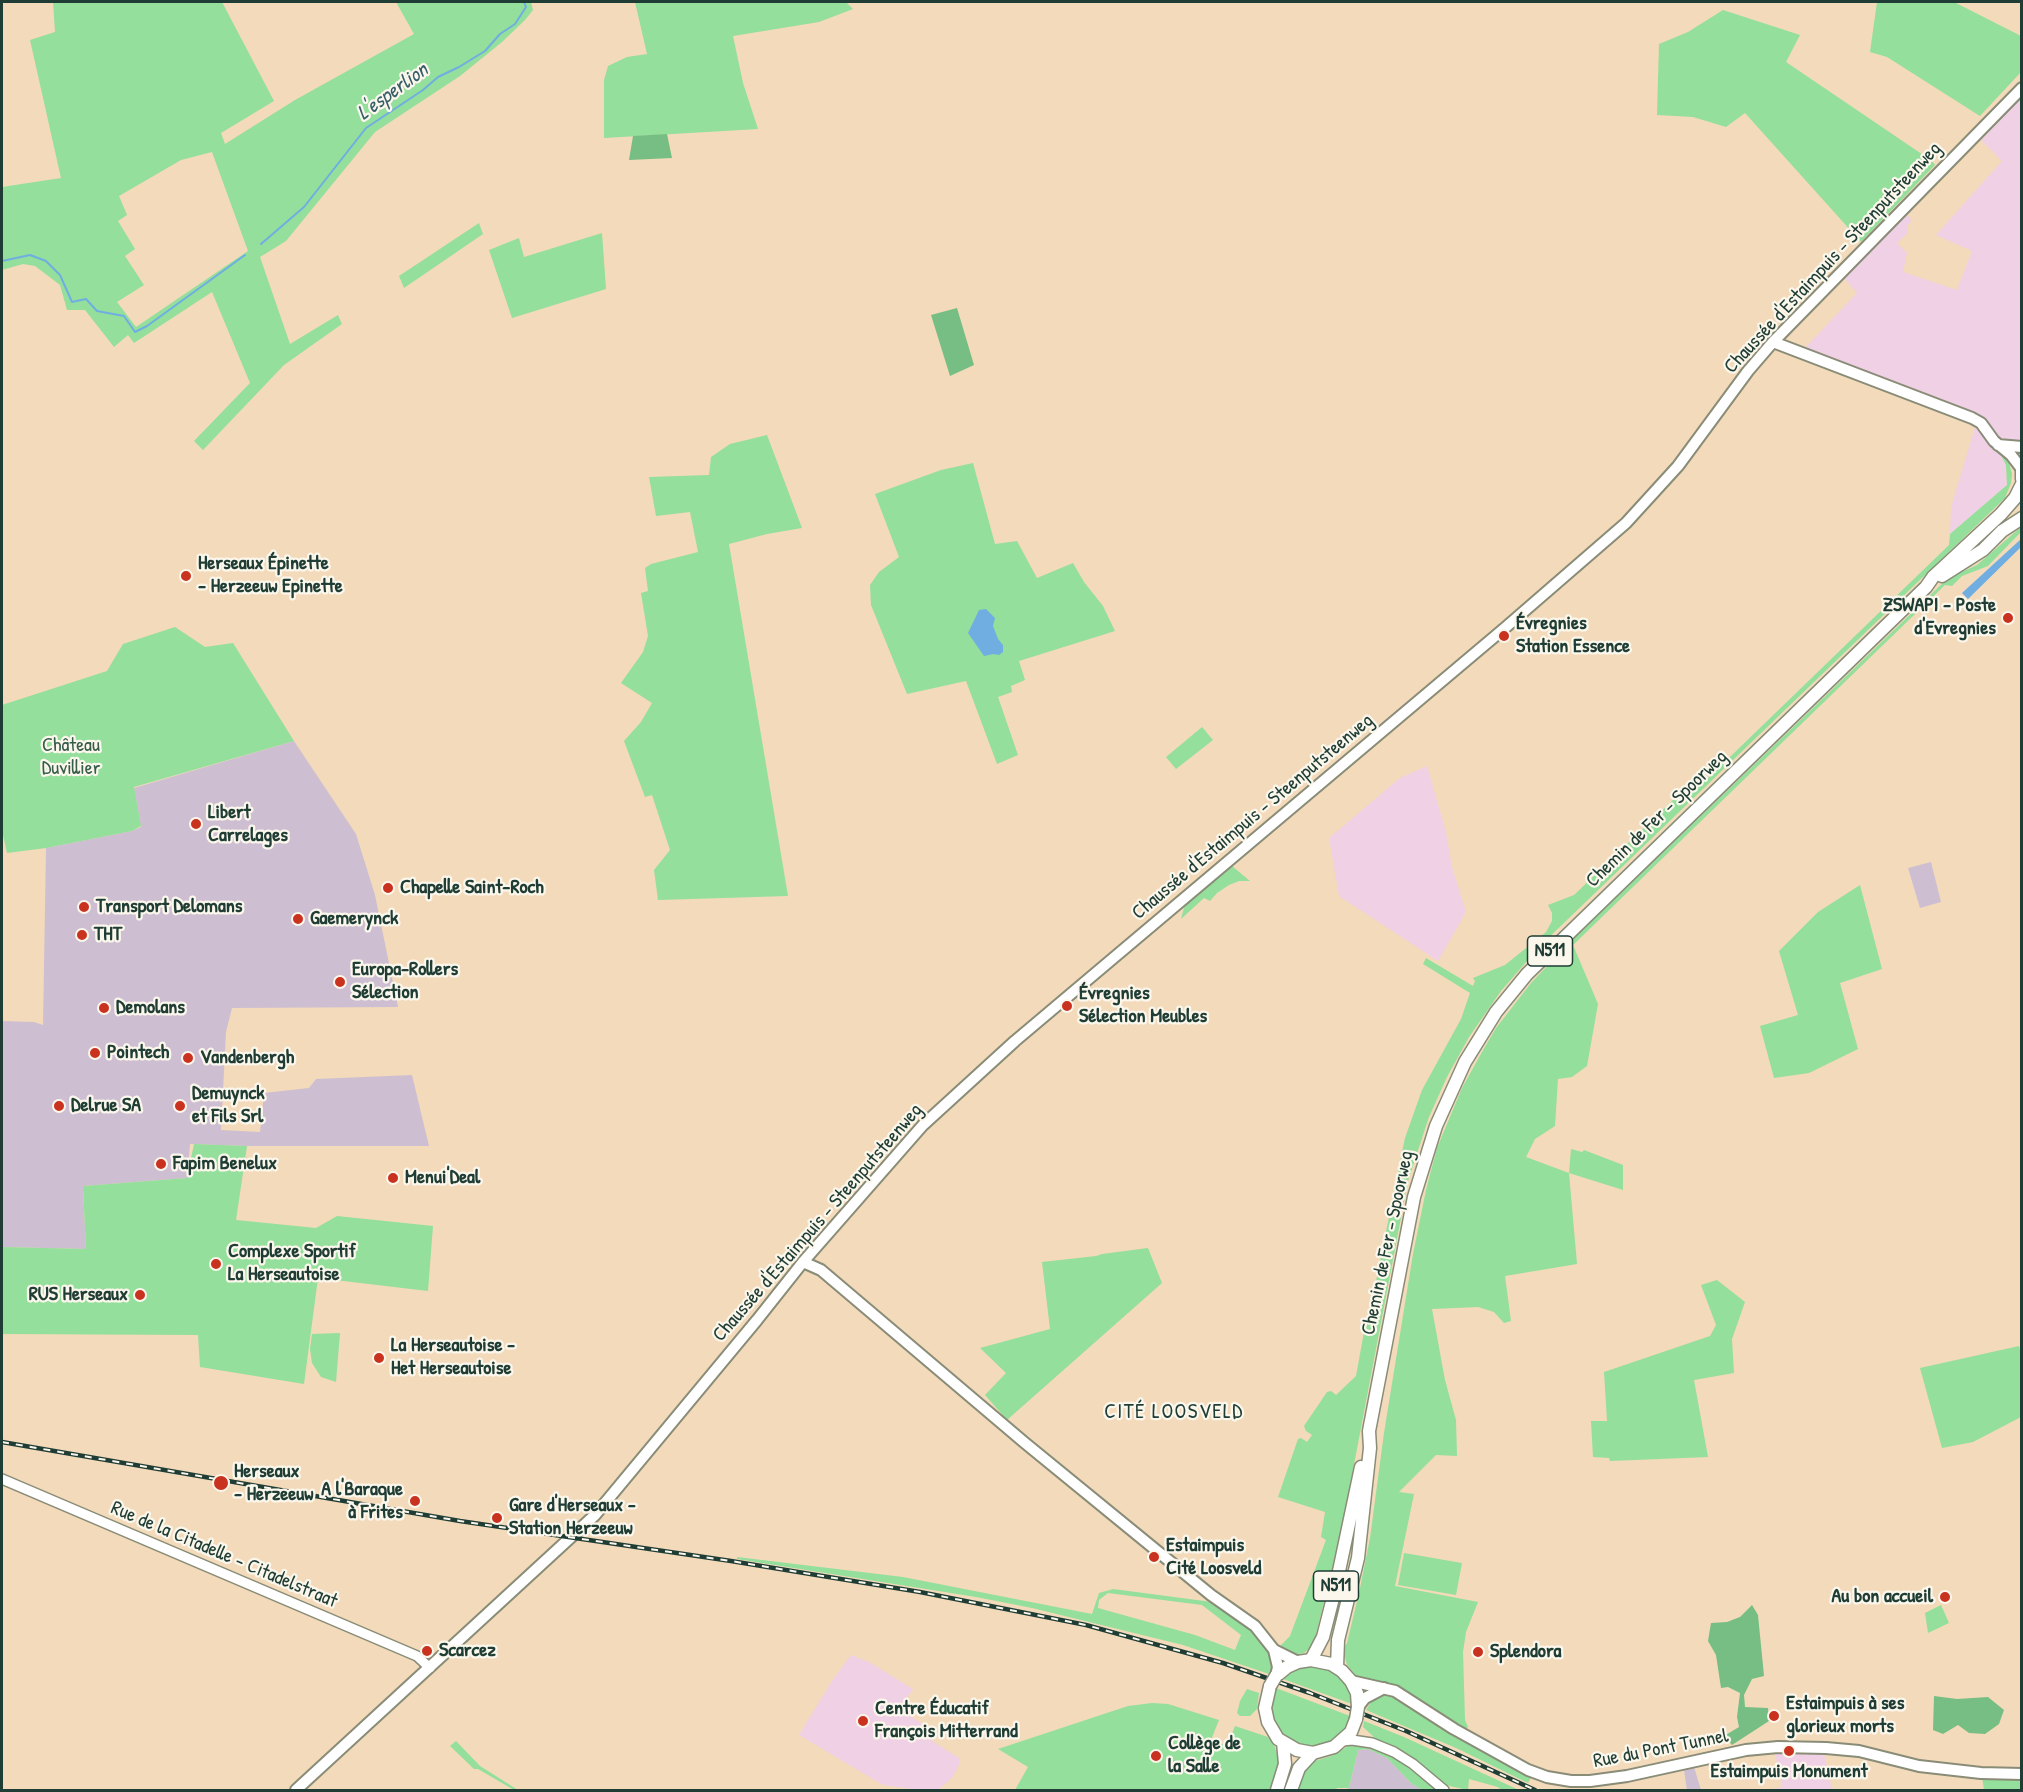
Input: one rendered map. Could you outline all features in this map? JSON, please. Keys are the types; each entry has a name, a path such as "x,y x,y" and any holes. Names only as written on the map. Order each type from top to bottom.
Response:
{"highway":[{"path":"2021,467 2022,479"},
{"name":"Chemin de Fer - Spoorweg","path":"1337,1667 1338,1640 1358,1558 1370,1449 1369,1431 1419,1176 1454,1083 1496,1012 1527,974 1926,587 1940,570 2001,514 2015,498 2022,484"},
{"name":"Chemin de Fer - Spoorweg","path":"1926,587 1983,550 2002,531 2022,518"},
{"name":"N511","path":"1311,1660 1323,1637 1369,1431"},
{"path":"1324,1661 1337,1667 1351,1681 1357,1693 1357,1713 1351,1732 1334,1747 1313,1753 1297,1750 1283,1742 1268,1722 1265,1708 1273,1681 1287,1667 1298,1662 1324,1661"},
{"path":"1276,1791 1285,1764 1283,1742"},
{"path":"1291,1791 1299,1768 1313,1753"}],"main road":[{"name":"Chaussée d'Estaimpuis - Steenputsteenweg","path":"296,1791 581,1529 803,1262 923,1125 1016,1041 1498,634 1632,517 1678,466 1748,371 1773,342 2022,88"},
{"path":"1773,342 1972,418 1981,423 1998,445 2021,467"},
{"path":"1998,445 2022,447"},
{"path":"803,1262 821,1270 1024,1443 1183,1573 1247,1619 1260,1631 1274,1650 1278,1666 1273,1681"},
{"path":"1274,1650 1298,1662"},
{"name":"Rue du Pont Tunnel","path":"1351,1681 1395,1691 1454,1730 1528,1770 1547,1777 1571,1781 1627,1776 1746,1750 1778,1747 1859,1751 1919,1766 1981,1773 2022,1774"},
{"path":"1357,1713 1365,1698 1384,1688"}],"street":[{"name":"Rue de la Citadelle - Citadelstraat","path":"2,1479 417,1656 430,1668"},
{"path":"1357,1713 1359,1730 1372,1743"},
{"path":"1343,1741 1372,1743 1394,1752 1413,1764 1444,1790"}],"shaded area":[{"path":"2021,98 2021,440 2016,441 2000,438 1981,416 1803,350 1857,293 1844,278 1906,213 1912,221 1907,226 1908,233 1897,243 1907,253 1903,272 1957,290 1972,251 1936,235 2002,161 1981,140"},
{"path":"1976,424 1998,449 2006,465 2007,485 1950,534 1951,507"},
{"path":"294,741 356,834 375,895 398,1007 232,1008 226,1032 221,1130 260,1132 264,1093 309,1088 316,1079 412,1075 429,1146 190,1144 187,1178 83,1186 86,1249 2,1247 2,1021 34,1022 43,1025 46,848 132,831 141,827 134,788"},
{"path":"1427,766 1446,832 1452,867 1466,912 1438,961 1339,896 1329,838 1400,778"},
{"path":"1931,862 1941,902 1920,908 1908,868"},
{"name":"Centre Éducatif François Mitterrand","path":"851,1655 869,1662 913,1689 899,1709 937,1733 932,1741 959,1758 959,1765 952,1778 938,1790 883,1785 799,1735"},
{"path":"1368,1749 1387,1758 1412,1784 1423,1790 1345,1790 1349,1788 1358,1750"},
{"path":"1774,1749 1823,1749 1832,1790 1773,1790 1782,1787"},
{"path":"1694,1767 1701,1790 1687,1790 1684,1770"}],"green space":[{"path":"53,2 222,2 274,101 221,133 225,144 295,100 414,34 396,2 531,2 533,10 502,42 460,76 375,132 286,241 260,257 290,344 338,315 342,324 284,365 203,450 194,441 250,383 212,292 134,343 128,335 114,347 85,310 67,310 60,285 35,266 23,264 2,270 2,187 61,178 30,40 55,32","holes":["212,152 248,251 136,327 117,302 144,285 125,256 135,249 118,221 127,215 119,196 181,160"]},
{"path":"635,2 846,2 853,9 819,22 733,36 743,83 758,129 604,138 604,80 608,66 627,57 647,54"},
{"path":"1877,2 1954,2 2021,36 2021,72 1980,116 1887,57 1870,52"},
{"path":"1723,10 1800,35 1786,62 1935,165 1861,242 1745,113 1726,127 1693,117 1657,115 1659,44 1688,32"},
{"path":"667,134 672,158 629,160 633,136"},
{"path":"479,223 483,234 404,288 399,276"},
{"path":"602,233 606,289 512,318 489,250 519,238 524,257"},
{"path":"957,308 974,365 950,376 931,315"},
{"path":"767,435 802,528 729,544 788,896 658,900 654,870 670,850 652,795 645,797 624,741 641,722 652,703 621,683 643,652 648,636 641,593 648,591 645,568 651,564 698,552 690,512 656,516 649,477 709,475 711,457 730,444"},
{"path":"1998,449 2008,459 2012,474 2005,498 1540,946 1501,991 1469,1037 1429,1117 1408,1181 1340,1538 1313,1646 1304,1653 1293,1655 1279,1647 1290,1636 1326,1540 1321,1537 1325,1512 1278,1497 1298,1439 1301,1438 1307,1442 1312,1435 1306,1431 1304,1426 1327,1392 1331,1391 1336,1395 1356,1376 1405,1138 1422,1090 1461,1019 1470,993 1423,964 1426,958 1473,986 1475,981 1473,978 1505,965 1546,932 1552,921 1552,913 1548,905 1574,895 1698,776 1702,784 1949,545 1950,534 2007,485 2006,465"},
{"path":"973,463 995,544 1017,541 1037,578 1073,563 1084,582 1103,606 1115,631 1019,661 1025,680 1011,686 1012,692 998,697 1018,755 997,764 966,681 907,694 871,605 870,585 879,572 899,557 875,494 941,470"},
{"path":"2021,527 2021,532 1988,566 1962,576 1952,586 1945,585 1573,945 1598,1004 1587,1066 1572,1077 1558,1079 1555,1126 1535,1139 1526,1157 1569,1173 1577,1264 1505,1276 1511,1321 1504,1323 1494,1312 1478,1307 1432,1309 1445,1380 1456,1420 1457,1456 1436,1455 1399,1492 1414,1494 1395,1586 1478,1602 1466,1632 1463,1652 1465,1720 1468,1727 1466,1729 1400,1687 1358,1678 1347,1665 1343,1649 1347,1643 1370,1538 1384,1433 1413,1254 1426,1190 1437,1148 1462,1088 1496,1028 1531,983 1571,941 1948,578 1977,565"},
{"name":"Château Duvillier","path":"175,627 205,647 233,643 294,741 134,787 141,826 132,831 46,848 7,853 2,830 2,705 107,671 123,644"},
{"path":"1202,727 1213,740 1176,769 1166,757"},
{"path":"1232,866 1250,881 1239,881 1229,885 1210,901 1204,898 1181,919 1185,904"},
{"path":"1860,885 1882,969 1840,983 1858,1049 1809,1073 1774,1078 1760,1026 1798,1015 1779,951 1818,912"},
{"name":"Complexe Sportif La Herseautoise","path":"194,1144 247,1146 236,1220 316,1228 337,1216 433,1226 428,1291 318,1278 304,1384 200,1367 198,1335 2,1334 2,1247 86,1249 83,1186 187,1178"},
{"path":"1571,1149 1582,1152 1584,1150 1623,1165 1623,1190 1569,1173"},
{"path":"1148,1248 1162,1283 1007,1420 985,1395 1006,1373 980,1348 1050,1329 1042,1262"},
{"path":"1717,1280 1745,1302 1732,1339 1734,1373 1694,1380 1708,1457 1610,1461 1609,1458 1593,1457 1591,1421 1607,1421 1604,1372 1710,1336 1716,1325 1701,1285"},
{"path":"340,1333 336,1382 321,1377 312,1363 310,1349 312,1334"},
{"path":"2019,1346 2022,1357 2021,1417 1973,1442 1942,1448 1920,1368"},
{"path":"1404,1553 1462,1563 1456,1595 1398,1585"},
{"path":"737,1557 903,1577 1092,1614 1099,1593 1113,1589 1212,1602 1252,1632 1266,1648 1272,1667 1269,1674 1183,1645 1032,1608 737,1559","holes":["1108,1593 1202,1605 1241,1635 1235,1650 1195,1635 1098,1608 1099,1600"]},
{"path":"1752,1605 1758,1615 1764,1676 1752,1679 1744,1695 1745,1707 1768,1708 1769,1721 1732,1745 1724,1736 1739,1727 1737,1717 1740,1693 1728,1687 1721,1688 1716,1655 1708,1641 1711,1623 1727,1622 1740,1617"},
{"path":"1941,1605 1949,1623 1928,1633 1925,1613"},
{"path":"1312,1666 1322,1667 1340,1676 1348,1689 1352,1704 1283,1679 1293,1670"},
{"path":"1276,1688 1350,1716 1345,1729 1334,1740 1324,1745 1313,1747 1295,1743 1281,1733 1273,1718 1272,1704"},
{"path":"1247,1689 1259,1693 1257,1709 1250,1716 1240,1716 1237,1713 1240,1701"},
{"path":"1385,1694 1392,1695 1443,1730 1532,1776 1528,1783 1456,1748 1366,1710 1373,1699"},
{"path":"1934,1696 1957,1699 1988,1697 2004,1710 1999,1724 1985,1734 1969,1733 1958,1725 1943,1734 1933,1730"},
{"path":"1168,1704 1219,1720 1211,1740 1227,1746 1235,1726 1268,1737 1275,1747 1278,1759 1281,1759 1270,1790 1015,1790 1028,1767 998,1749 1128,1706"},
{"path":"1364,1721 1519,1790 1501,1790 1498,1787 1469,1779 1468,1790 1445,1785 1373,1740 1374,1737 1363,1727"},
{"path":"456,1741 480,1766 518,1790 474,1769 450,1746"},
{"path":"1361,1744 1395,1757 1436,1790 1423,1790 1412,1784 1387,1758 1368,1749 1358,1750 1349,1788 1298,1790 1296,1787 1303,1771 1312,1762 1334,1755 1348,1746"},
{"path":"1982,1777 2021,1779 2021,1790 1984,1790"}],"water":[{"path":"2021,539 2021,547 1968,599 1962,593"},
{"path":"986,609 995,618 993,626 1003,645 1003,652 999,655 984,656 968,633 979,610"}],"waterway":[{"name":"L'esperlion","path":"261,244 304,207 366,128 423,90 438,77 485,51 500,34 515,24 526,7 524,2"},
{"name":"L'esperlion","path":"2,261 30,255 46,261 60,275 72,302 86,299 97,311 124,316 135,332 147,326 245,255"}],"railway":[{"path":"2,1442 460,1521 731,1561 920,1592 1086,1625 1223,1663 1310,1693 1406,1731 1535,1790"}],"place":[{"name":"Herseaux Épinette - Herzeeuw Epinette","path":"186,576"},
{"name":"ZSWAPI - Poste d'Evregnies","path":"2008,618"},
{"name":"Évregnies Station Essence","path":"1504,636"},
{"name":"Libert Carrelages","path":"196,824"},
{"name":"Chapelle Saint-Roch","path":"388,888"},
{"name":"Transport Delomans","path":"84,907"},
{"name":"Gaemerynck","path":"298,919"},
{"name":"THT","path":"82,935"},
{"name":"Europa-Rollers Sélection","path":"340,982"},
{"name":"Évregnies Sélection Meubles","path":"1067,1006"},
{"name":"Demolans","path":"104,1008"},
{"name":"Pointech","path":"95,1053"},
{"name":"Vandenbergh","path":"188,1058"},
{"name":"Delrue SA","path":"59,1106"},
{"name":"Demuynck et Fils Srl","path":"180,1106"},
{"name":"Fapim Benelux","path":"161,1164"},
{"name":"Menui'Deal","path":"393,1178"},
{"name":"Complexe Sportif La Herseautoise","path":"216,1264"},
{"name":"RUS Herseaux","path":"140,1295"},
{"name":"La Herseautoise - Het Herseautoise","path":"379,1358"},
{"name":"Herseaux - Herzeeuw","path":"221,1483"},
{"name":"A l'Baraque à Frites","path":"415,1501"},
{"name":"Gare d'Herseaux - Station Herzeeuw","path":"497,1518"},
{"name":"Estaimpuis Cité Loosveld","path":"1154,1557"},
{"name":"Au bon accueil","path":"1945,1597"},
{"name":"Scarcez","path":"427,1651"},
{"name":"Splendora","path":"1478,1652"},
{"name":"Estaimpuis à ses glorieux morts","path":"1774,1716"},
{"name":"Centre Éducatif François Mitterrand","path":"863,1721"},
{"name":"Estaimpuis Monument","path":"1789,1751"},
{"name":"Collège de la Salle","path":"1156,1756"}],"district":[{"name":"CITÉ LOOSVELD","path":"1174,1412"}]}
